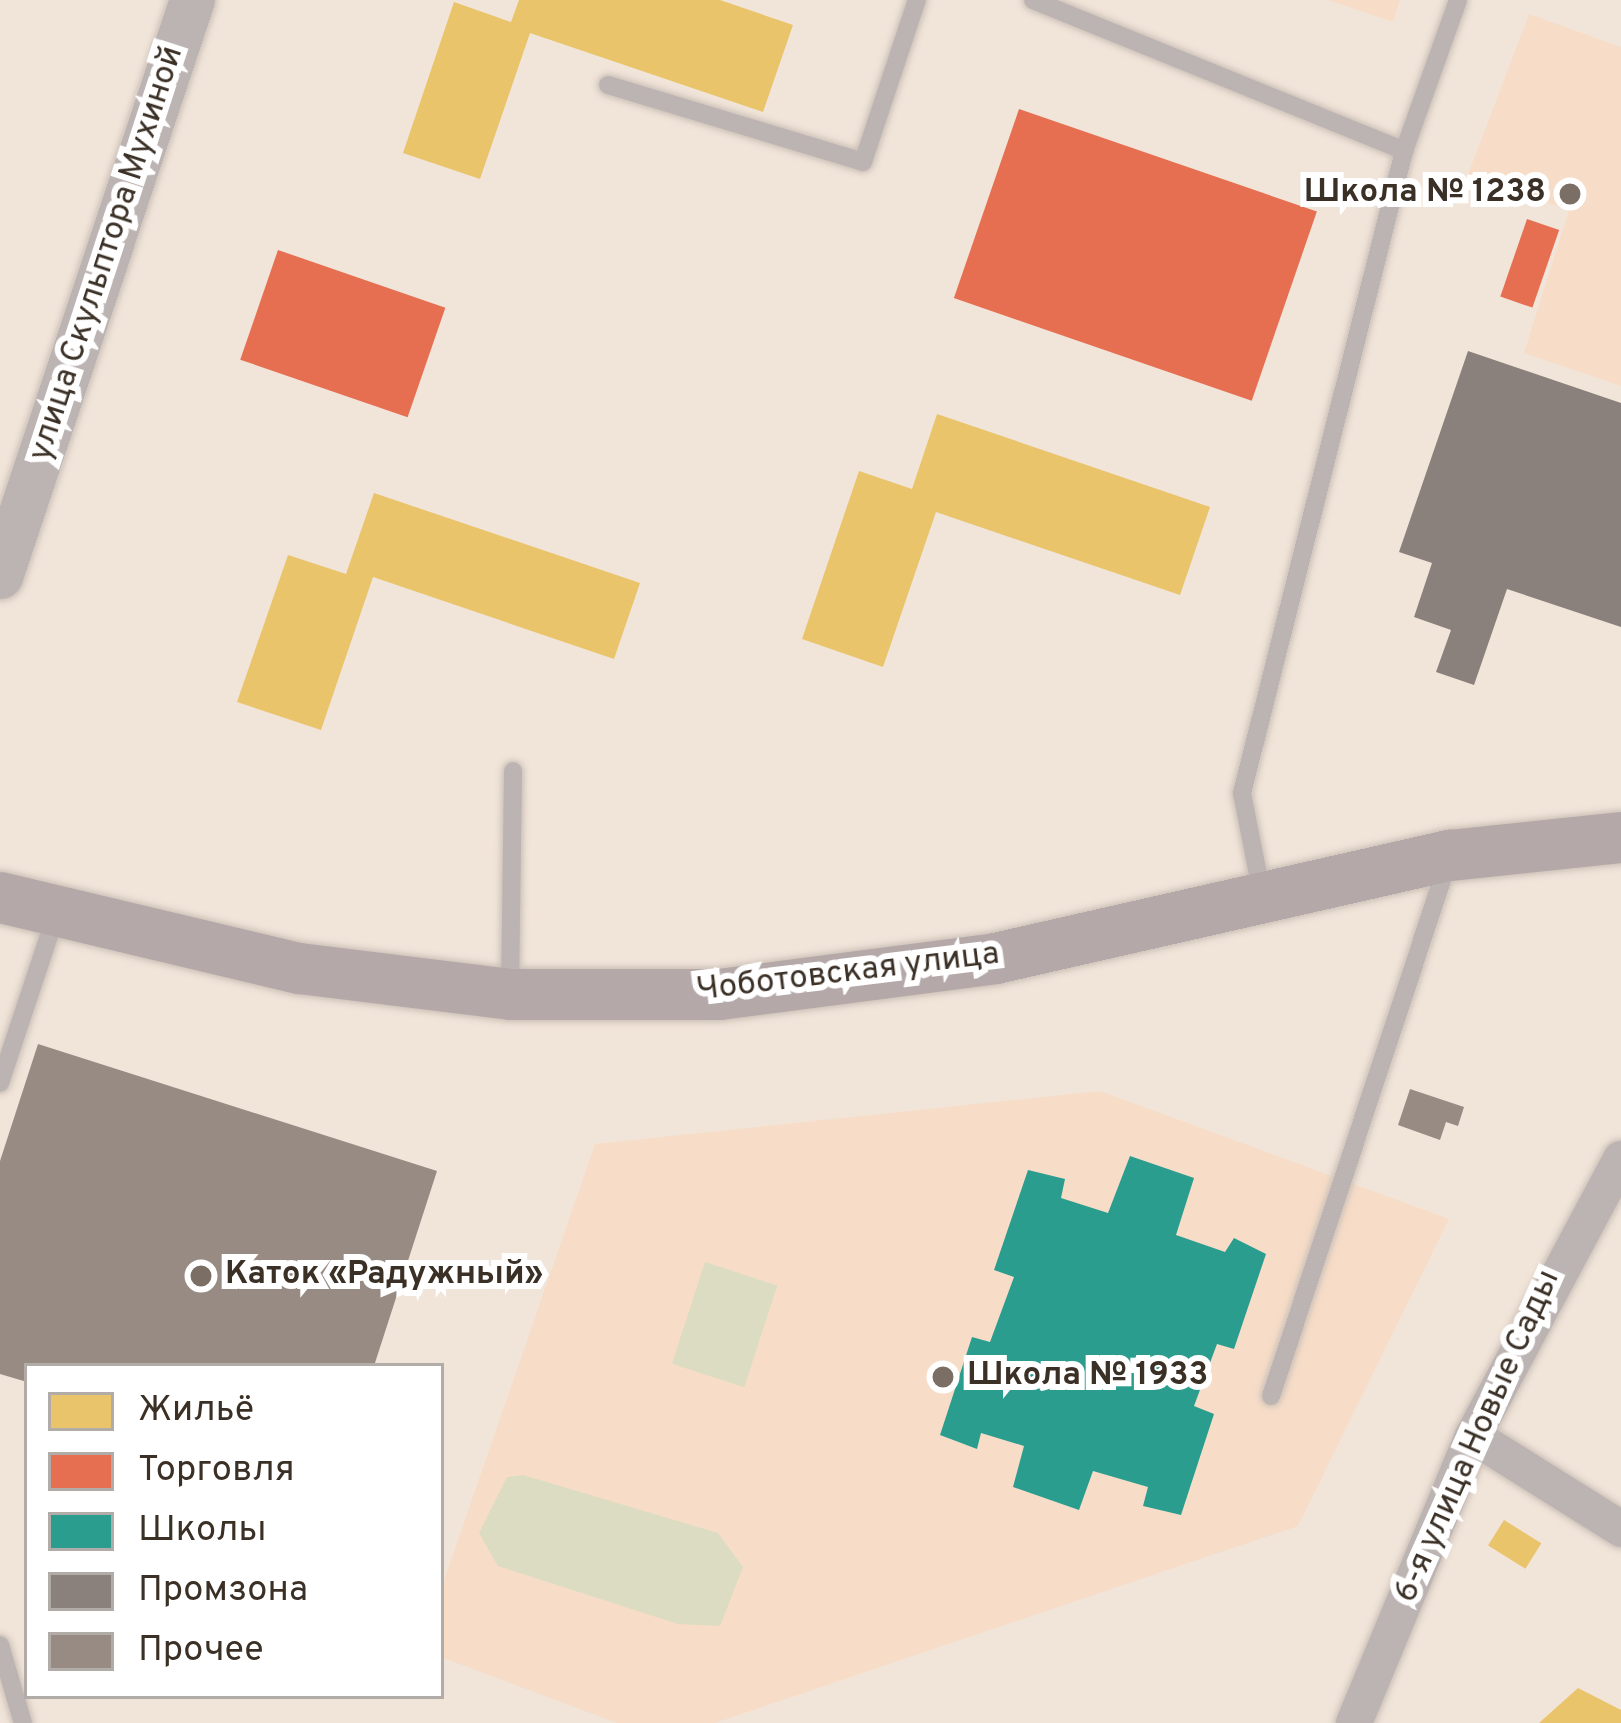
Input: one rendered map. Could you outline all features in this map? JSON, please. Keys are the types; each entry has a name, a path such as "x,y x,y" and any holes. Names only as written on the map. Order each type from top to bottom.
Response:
{"main road":[{"name":"Чоботовская улица","path":"0,897 299,968 510,994 719,994 995,958 1450,855 1621,837"}],"street":[{"name":"улица Скульптора Мухиной","path":"0,576 192,0"},
{"name":"6-я улица Новые Сады","path":"1354,1723 1473,1436 1621,1159"},
{"path":"1473,1436 1621,1529"}],"lane":[{"path":"608,86 863,162 917,0"},
{"path":"1033,0 1404,151"},
{"path":"1262,895 1242,794 1404,151 1458,0"},
{"path":"510,994 513,771"},
{"path":"1270,1396 1450,855"},
{"path":"0,1083 57,912"},
{"path":"0,1646 23,1723"}],"shaded area":[{"path":"1328,0 1400,0 1393,22"},
{"name":"Школа № 1238","path":"1529,14 1621,47 1621,386 1524,353 1569,210 1467,177"},
{"name":"Школа № 1933","path":"1100,1091 1449,1219 1298,1526 715,1723 617,1723 444,1658 444,1580 595,1144"}],"green space":[{"path":"705,1262 777,1285 744,1387 672,1364"},
{"path":"523,1475 718,1533 743,1567 720,1626 678,1624 498,1566 479,1533 507,1477"}],"building: Жильё":[{"path":"519,0 720,0 793,25 763,112 530,33 480,179 403,153 454,2 511,22"},
{"path":"937,414 1210,507 1180,595 936,512 883,667 802,639 859,471 912,489"},
{"path":"374,493 640,583 614,659 373,577 321,730 237,702 288,555 346,574"},
{"path":"1504,1520 1541,1543 1525,1569 1488,1545"},
{"path":"1578,1688 1621,1710 1621,1723 1539,1723"}],"building: Торговля":[{"path":"1019,109 1317,212 1252,401 954,298"},
{"path":"1527,219 1559,230 1532,308 1500,297"},
{"path":"278,250 445,308 408,417 240,360"}],"building: Школы":[{"path":"1130,1156 1194,1178 1176,1235 1225,1252 1234,1238 1266,1254 1234,1349 1217,1344 1194,1406 1214,1414 1181,1515 1143,1506 1148,1487 1093,1471 1079,1510 1013,1487 1024,1446 981,1433 977,1449 940,1435 972,1337 990,1342 1014,1277 994,1270 1028,1170 1065,1179 1061,1198 1108,1213"}],"building: Промзона":[{"path":"1468,351 1621,403 1621,627 1507,589 1474,685 1436,672 1451,630 1414,617 1432,563 1399,552"}],"building: Прочее":[{"name":"Каток «Радужный»","path":"38,1044 437,1171 375,1363 24,1363 24,1381 0,1374 0,1161"},
{"path":"1410,1089 1464,1107 1458,1126 1446,1122 1440,1140 1398,1125"}],"place":[{"name":"Школа № 1238","path":"1570,194"},
{"name":"Каток «Радужный»","path":"201,1276"},
{"name":"Школа № 1933","path":"943,1377"}]}
